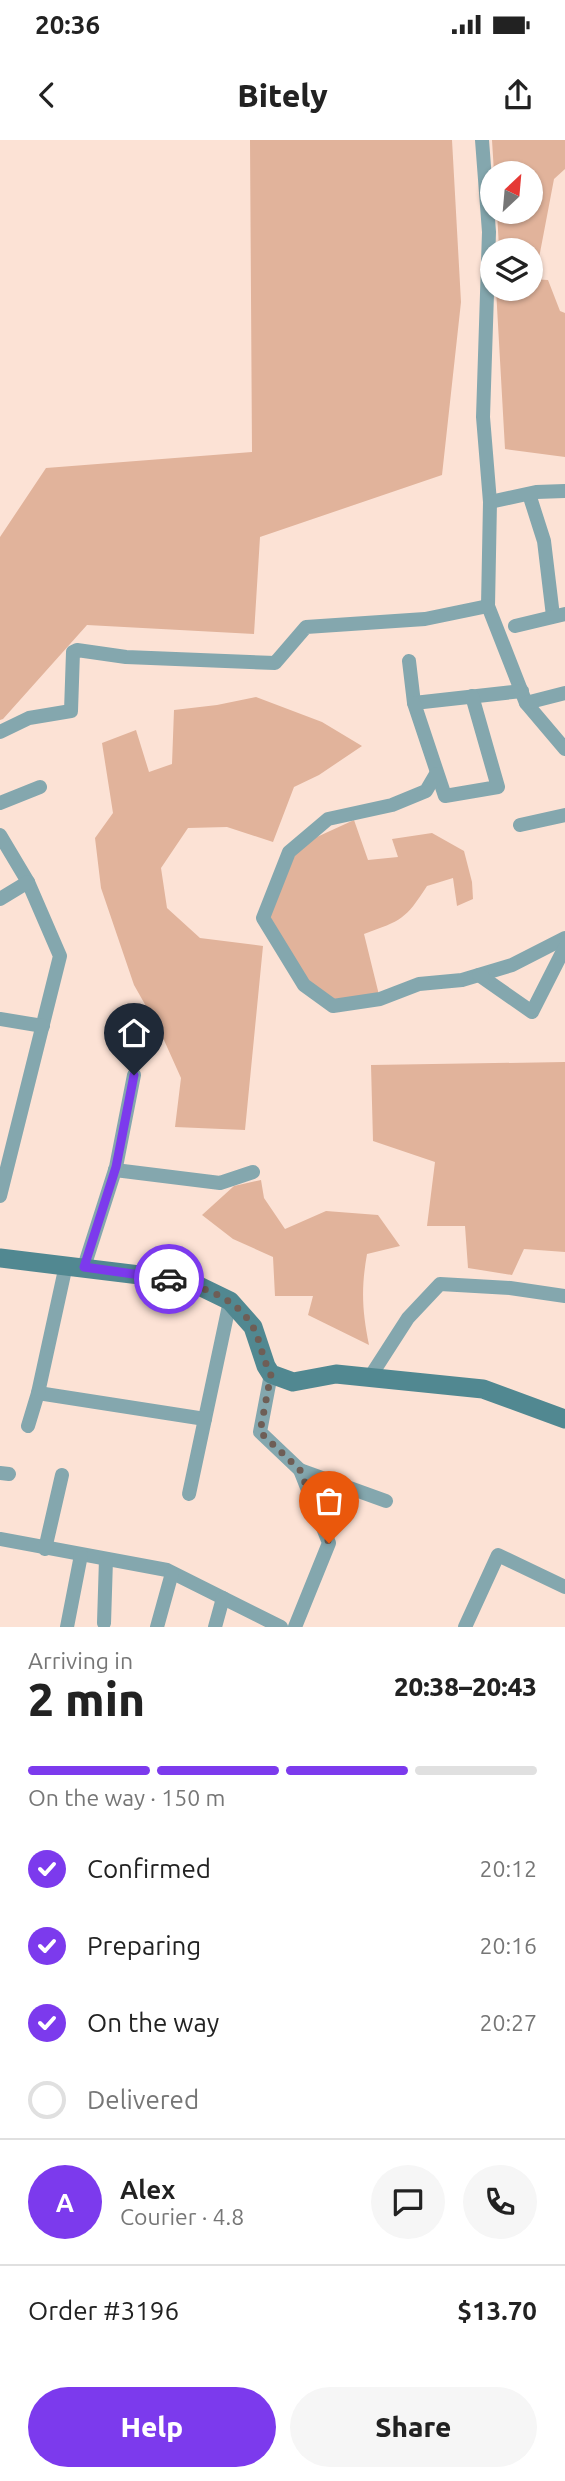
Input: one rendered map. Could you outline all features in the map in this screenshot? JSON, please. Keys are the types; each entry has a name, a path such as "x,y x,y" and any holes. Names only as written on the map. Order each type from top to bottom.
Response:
{"street":[{"path":"482,140 489,232 483,418 490,502 488,606 524,697 565,749"},
{"path":"490,502 529,494 565,492"},
{"path":"515,626 559,615 544,541 529,494"},
{"path":"0,732 29,718 71,711 73,652 77,650 126,657 275,663 306,628 425,620 488,606"},
{"path":"409,661 414,703 445,796 498,788 472,696"},
{"path":"414,703 472,696 524,697 565,693"},
{"path":"436,774 426,791 392,805 328,818 289,852 263,918 304,985 333,1006 380,999 419,984 462,980 512,965 565,938"},
{"path":"0,803 40,786"},
{"path":"520,825 565,815"},
{"path":"0,835 28,882 60,956 43,1026 4,1158 0,1196"},
{"path":"0,899 28,882"},
{"path":"479,975 533,1012 565,947"},
{"path":"0,1019 43,1026"},
{"path":"27,1426 75,1266 114,1170 134,1075"},
{"path":"114,1170 220,1183 253,1172"},
{"path":"0,1258 156,1277 197,1285 230,1301 253,1327 271,1374 293,1382 336,1374 483,1389 565,1419"},
{"path":"370,1377 408,1318 440,1284 510,1288 565,1296"},
{"path":"189,1494 230,1301"},
{"path":"271,1374 260,1432 300,1470 386,1501"},
{"path":"38,1393 205,1419"},
{"path":"295,1627 329,1543 300,1470"},
{"path":"45,1549 62,1475"},
{"path":"0,1539 172,1573 281,1627"},
{"path":"67,1627 81,1555"},
{"path":"465,1627 498,1555 565,1587"},
{"path":"104,1623 106,1559"},
{"path":"157,1627 172,1573"},
{"path":"215,1627 223,1598"}],"shaded area":[{"path":"250,140 452,140 461,302 442,475 260,537 254,634 87,625 0,720 0,537 46,468 252,452"},
{"path":"492,140 565,140 565,169 554,179 543,238 498,238 498,224 543,224 543,161 493,161"},
{"path":"543,280 548,280 560,311 565,313 565,457 505,449 497,301 543,301"},
{"path":"256,697 322,722 362,746 319,775 294,787 273,842 227,827 188,828 161,868 167,908 200,938 263,946 245,1130 175,1127 181,1078 159,1029 134,985 101,888 95,838 113,813 102,743 136,730 149,772 172,764 174,710"},
{"path":"354,820 368,860 398,857 392,839 432,833 464,851 472,882 473,899 457,906 453,878 427,886 402,918 364,934 380,999 333,1006 304,985 263,918 295,847"},
{"path":"565,1062 565,1252 524,1249 512,1275 468,1268 465,1226 427,1226 435,1162 373,1141 371,1065"},
{"path":"261,1180 264,1198 285,1229 326,1211 378,1215 400,1246 367,1254 363,1300 369,1345 308,1315 313,1296 275,1296 273,1257 233,1239 202,1215 234,1186"}],"way so far":[{"path":"169,1279 197,1285 230,1301 253,1327 271,1374 260,1432 300,1470 329,1543"}],"route":[{"path":"134,1075 116,1167 84,1267 169,1279"}]}
